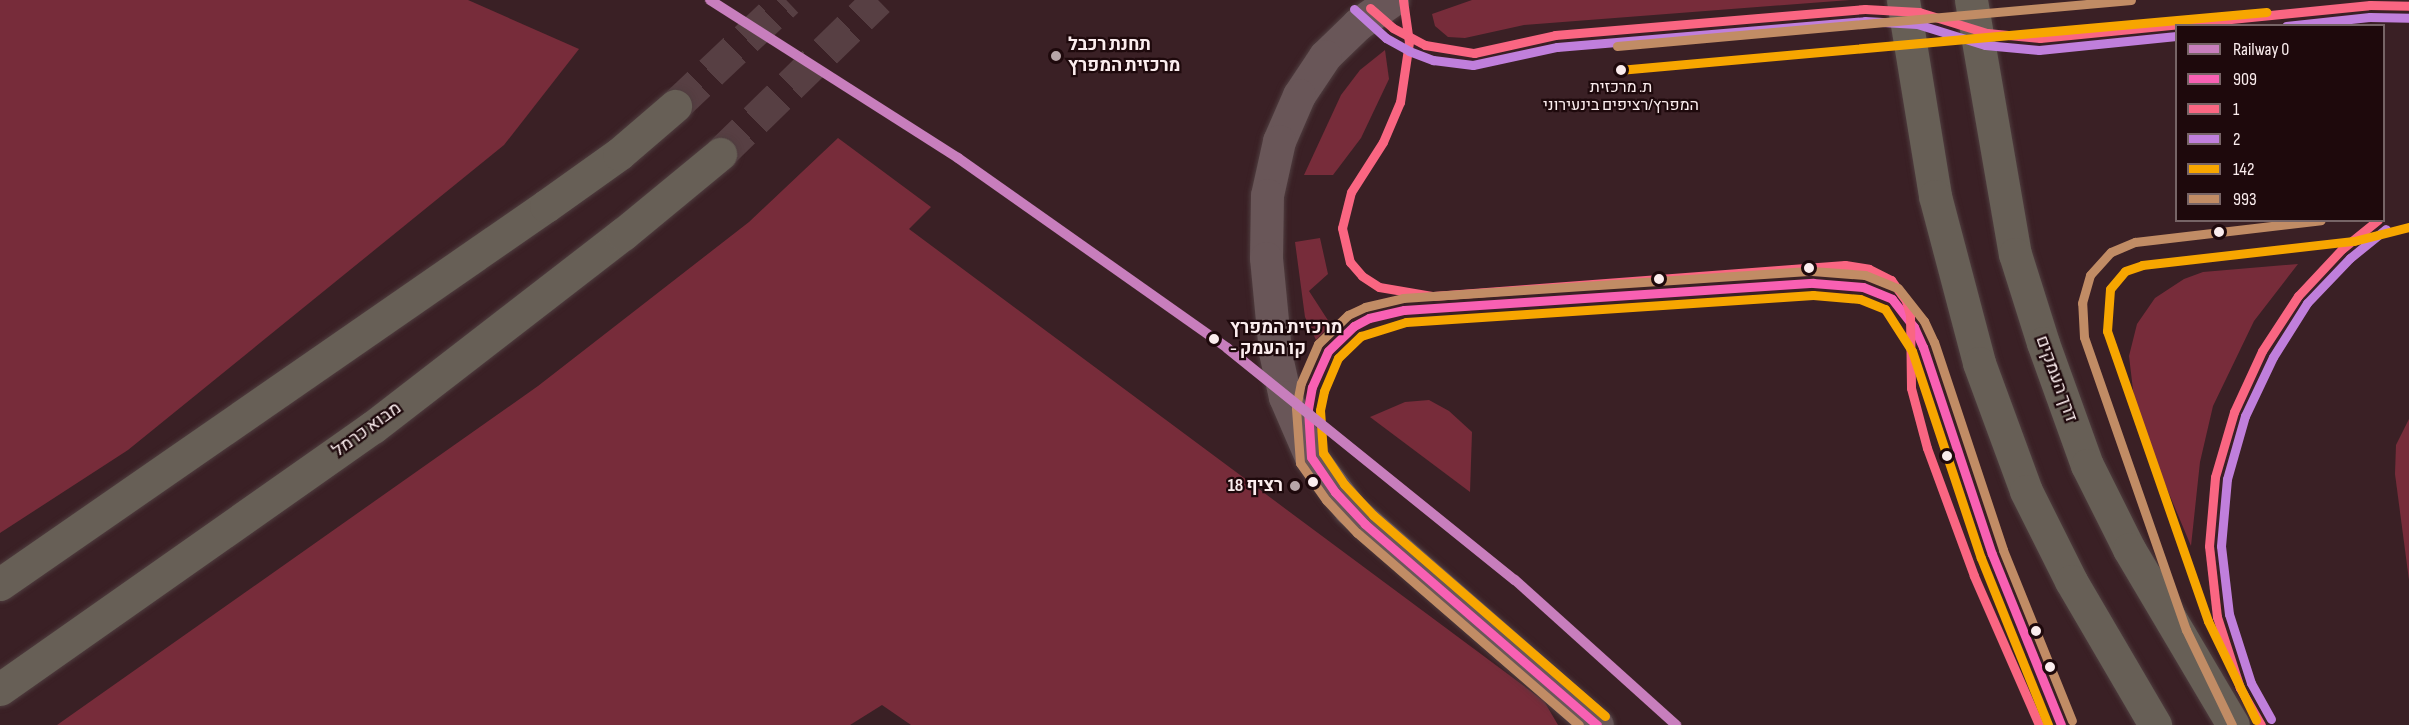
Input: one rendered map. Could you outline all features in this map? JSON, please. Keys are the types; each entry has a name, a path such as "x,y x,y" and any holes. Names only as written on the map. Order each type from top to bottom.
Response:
{"highway":[{"path":"1903,0 1935,196 1979,363 2026,491 2071,581 2155,725"},
{"name":"דרך העמקים","path":"1971,0 2015,254 2043,344 2087,465 2129,549 2233,725"},
{"path":"0,584 555,200 619,154 675,106"},
{"name":"מבוא כרמל","path":"0,689 373,427 596,255 720,154"}],"street":[{"path":"1392,0 1358,24 1325,56 1299,95 1279,141 1267,195 1266,258 1282,386 1311,457 1350,509 1586,718"}],"shaded area":[{"path":"0,0 468,0 579,49 504,145 128,450 0,533"},
{"path":"1472,0 1850,0 1524,25 1465,38 1448,37 1435,26 1432,14"},
{"path":"1385,50 1389,79 1361,138 1333,175 1304,175 1341,95 1360,70"},
{"path":"838,138 931,207 909,229 1544,701 1558,725 911,725 882,705 850,725 57,725 538,386 749,222"},
{"path":"1320,238 1328,274 1309,291 1331,325 1316,340 1305,317 1295,242"},
{"path":"2298,264 2254,321 2213,406 2200,462 2191,546 2136,415 2129,356 2137,324 2155,298 2184,279 2203,272"},
{"path":"1429,400 1449,411 1472,432 1470,492 1370,417 1405,402"},
{"path":"2409,419 2409,580 2395,474 2396,445"}],"tunnel":[{"path":"675,106 787,0"},
{"path":"720,154 878,0"}],"rail line":[{"name":"0","path":"710,0 958,158 1227,348 1515,580 1676,725"}],"transit line":[{"name":"1","path":"1403,0 1409,42 1400,102 1383,142 1351,192 1342,228 1350,262 1362,276 1379,287 1433,296 1845,265 1869,269 1891,280 1906,301 1910,315 1911,388 1927,448 1974,576 2039,725"},
{"name":"993","path":"1617,46 2131,0"},
{"name":"1","path":"2180,24 2370,5 2409,6"},
{"name":"1","path":"1370,8 1393,28 1425,45 1474,53 1555,35 1865,9 1919,12 1987,33 2040,38 2175,24"},
{"name":"2","path":"1354,9 1386,38 1409,51 1433,60 1473,65 1557,47 1865,21 1917,24 1985,45 2039,50 2175,36"},
{"name":"142","path":"1619,70 2266,12"},
{"name":"2","path":"2305,24 2370,17 2409,18"},
{"name":"993","path":"2232,725 2186,630 2084,337 2082,303 2090,275 2111,252 2135,242 2304,222"},
{"name":"1","path":"2261,725 2240,688 2217,617 2209,546 2215,477 2234,412 2262,351 2298,296 2342,249 2376,222"},
{"name":"142","path":"2256,720 2208,621 2107,331 2110,289 2125,271 2142,265 2354,241 2409,227"},
{"name":"2","path":"2271,719 2251,683 2229,614 2221,546 2227,479 2245,416 2273,357 2307,303 2350,258 2386,229"},
{"name":"993","path":"1579,725 1357,533 1326,500 1300,463 1296,408 1301,383 1318,344 1348,315 1365,307 1403,298 1812,271 1865,275 1898,288 1924,321 1934,342 2003,550 2072,721"},
{"name":"909","path":"1597,725 1365,524 1335,492 1311,457 1308,409 1312,387 1328,351 1354,326 1369,318 1404,310 1813,283 1863,287 1892,299 1914,327 1923,347 1992,554 2061,725"},
{"name":"142","path":"1605,716 1373,515 1344,484 1323,453 1320,410 1324,391 1338,358 1361,336 1406,322 1813,295 1860,299 1885,309 1912,351 1981,558 2048,725"}],"place":[{"name":"תחנת רכבל מרכזית המפרץ","path":"1056,56"},
{"name":"ת. מרכזית המפרץ/רציפים בינעירוני","path":"1621,70"},
{"name":"מרכזית המפרץ - קו העמק","path":"1214,339"},
{"name":"רציף 18","path":"1295,486"}]}
